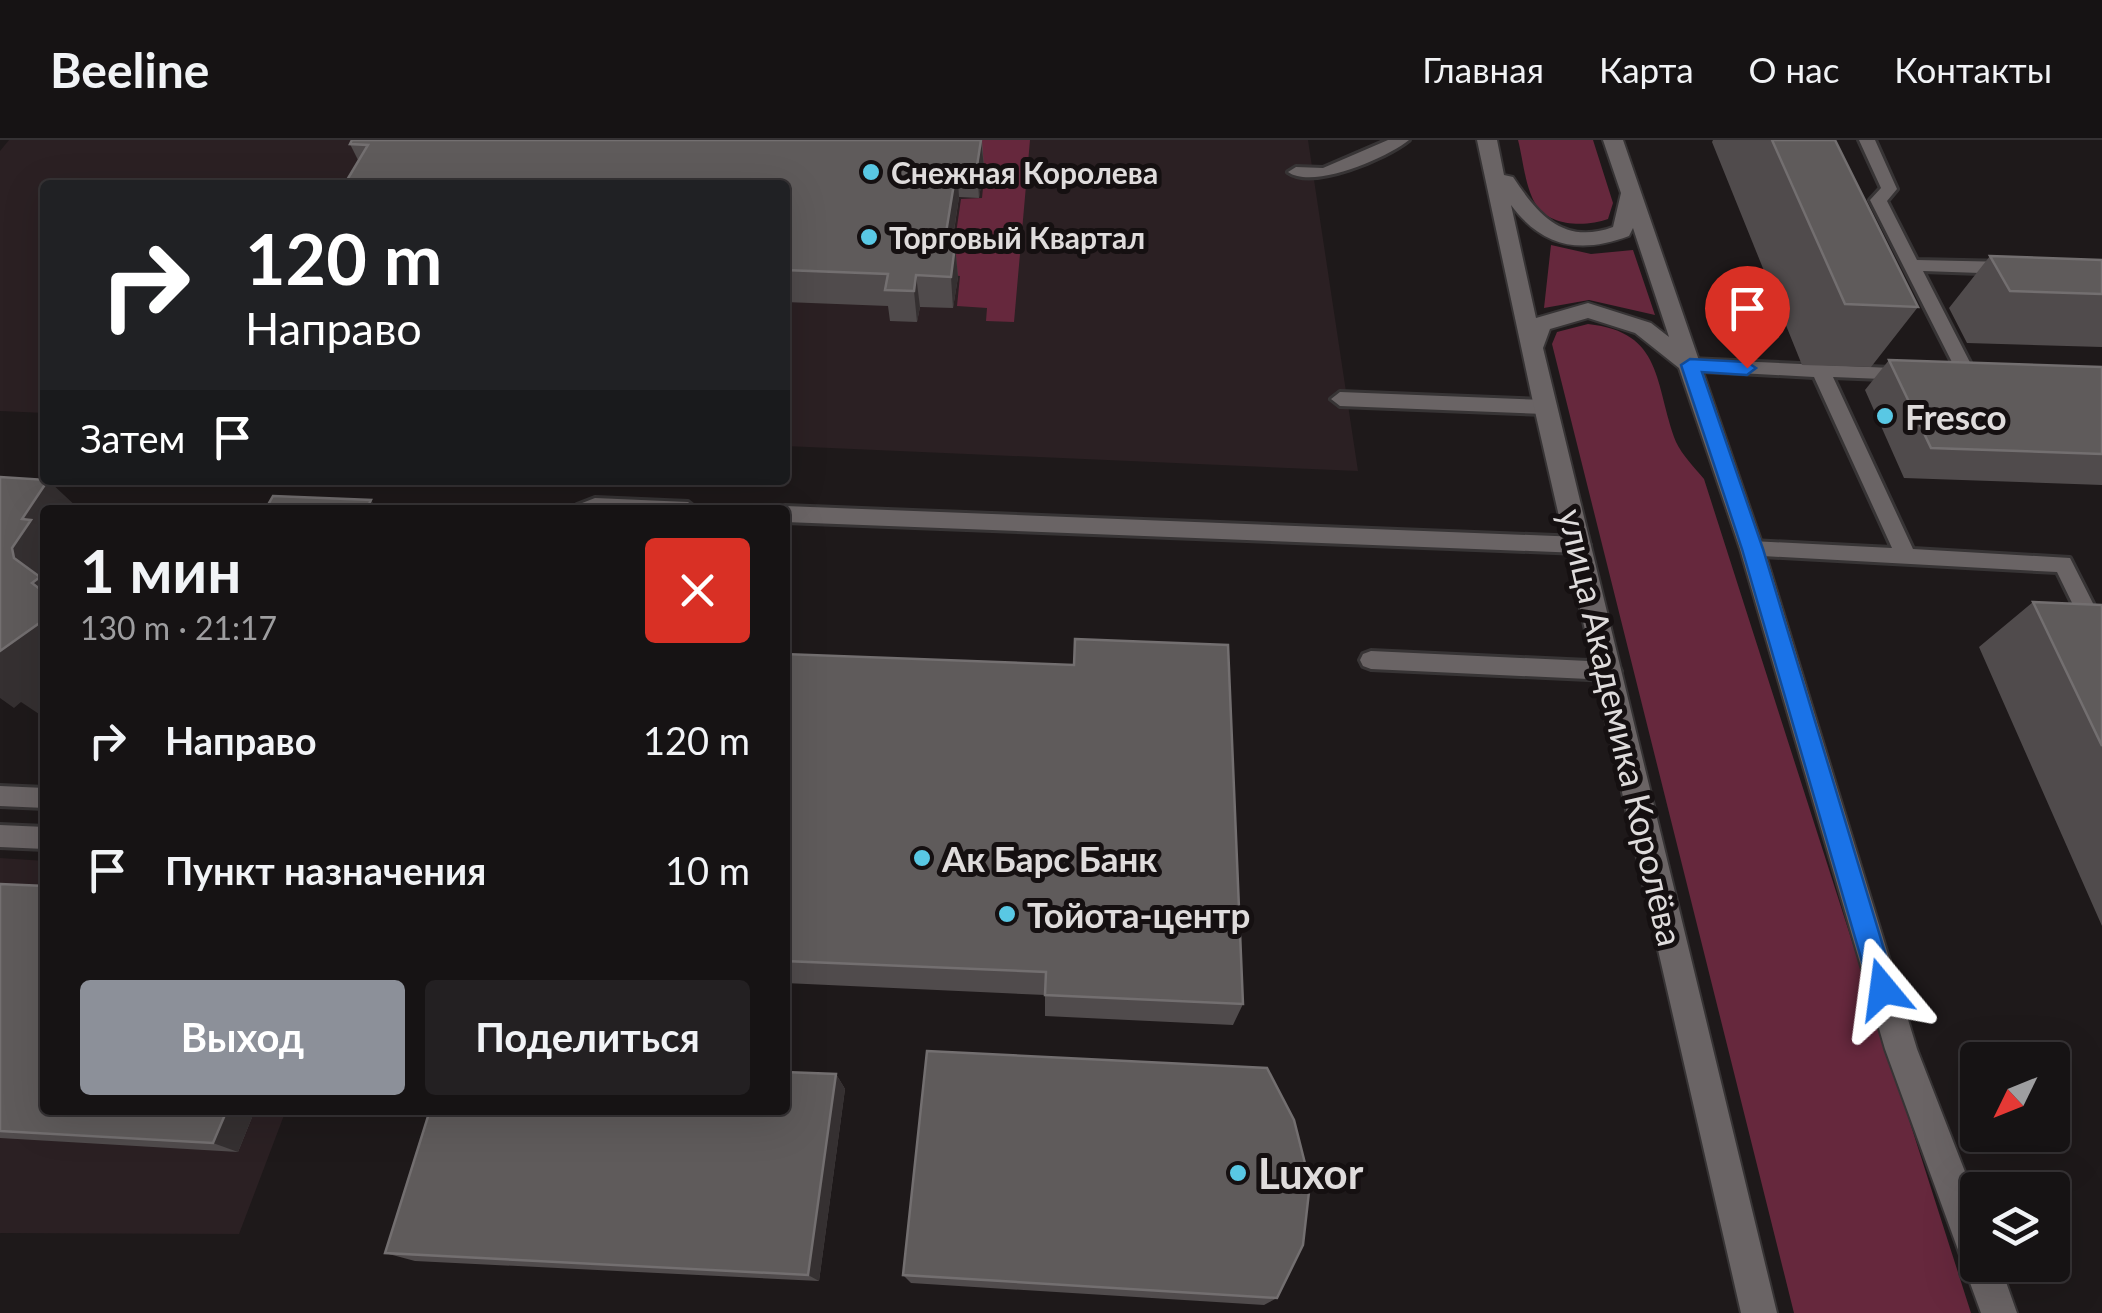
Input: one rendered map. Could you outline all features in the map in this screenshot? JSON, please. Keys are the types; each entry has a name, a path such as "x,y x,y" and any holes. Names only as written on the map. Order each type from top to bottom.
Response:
{"street":[{"path":"1613,140 1752,549 1901,1050 1960,1205"},
{"path":"1488,144 1522,210 1551,234 1580,242 1603,240 1622,230 1631,193"},
{"name":"улица Академика Королёва","path":"1488,144 1759,1313"},
{"path":"1533,347 1541,324 1588,310 1643,328 1690,365"},
{"path":"1988,1282 1999,1313"}],"lane":[{"path":"1296,172 1325,173 1401,140"},
{"path":"1690,365 1968,376 1878,200 1889,189 1867,140"},
{"path":"1911,266 2026,269"},
{"path":"1820,371 1906,556"},
{"path":"1340,399 1546,406"},
{"path":"790,514 1580,546"},
{"path":"1752,549 2063,564 2102,642"},
{"path":"1370,660 1610,671"},
{"path":"0,796 40,798"},
{"path":"0,836 40,838"}],"shaded area":[{"path":"9,140 1308,140 1358,471 790,446 790,180 40,180 40,413 0,411 0,151"},
{"path":"981,140 1030,140 1014,322 986,321 987,308 957,306 960,276 950,275 961,199 982,198 985,168 978,167"},
{"path":"1518,140 1593,140 1613,203 1608,219 1568,223 1541,211 1529,189"},
{"path":"1551,245 1591,254 1633,250 1655,315 1589,300 1544,308"},
{"path":"1588,324 1613,329 1643,350 1659,381 1676,442 1704,479 1971,1313 1794,1313 1552,344 1557,332"},
{"path":"0,858 40,861 40,1115 284,1115 239,1234 0,1233"}],"building":[{"name":"Торговый Квартал","path":"352,140 981,140 977,166 957,165 944,245 955,245 951,277 916,275 914,291 885,290 888,274 790,270 790,180 347,180 368,145 350,144"},
{"path":"1772,140 1835,140 1918,307 1845,304"},
{"path":"1990,256 2102,260 2102,294 2010,291"},
{"path":"1889,360 2102,367 2102,454 1931,448"},
{"path":"0,477 40,480 40,485 45,485 22,519 31,520 12,548 14,558 40,577 32,583 40,589 40,623 0,651"},
{"path":"273,496 371,500 368,505 268,505"},
{"path":"2033,602 2102,605 2102,746"},
{"name":"Тойота-центр","path":"1075,639 1228,645 1243,1004 1045,995 1046,972 790,961 790,654 1074,665"},
{"path":"0,884 40,886 40,1115 225,1115 213,1143 0,1131"},
{"path":"927,1051 1267,1068 1294,1120 1310,1183 1303,1245 1277,1298 903,1275"},
{"path":"790,1072 836,1074 808,1275 385,1253 428,1115 790,1115"}],"place":[{"name":"Снежная Королева","path":"871,172"},
{"name":"Торговый Квартал","path":"869,237"},
{"name":"Fresco","path":"1885,416"},
{"name":"Ак Барс Банк","path":"922,858"},
{"name":"Тойота-центр","path":"1007,914"},
{"name":"Luxor","path":"1238,1173"}],"route":[{"path":"1747,368 1690,365 1752,549 1883,989"}]}
